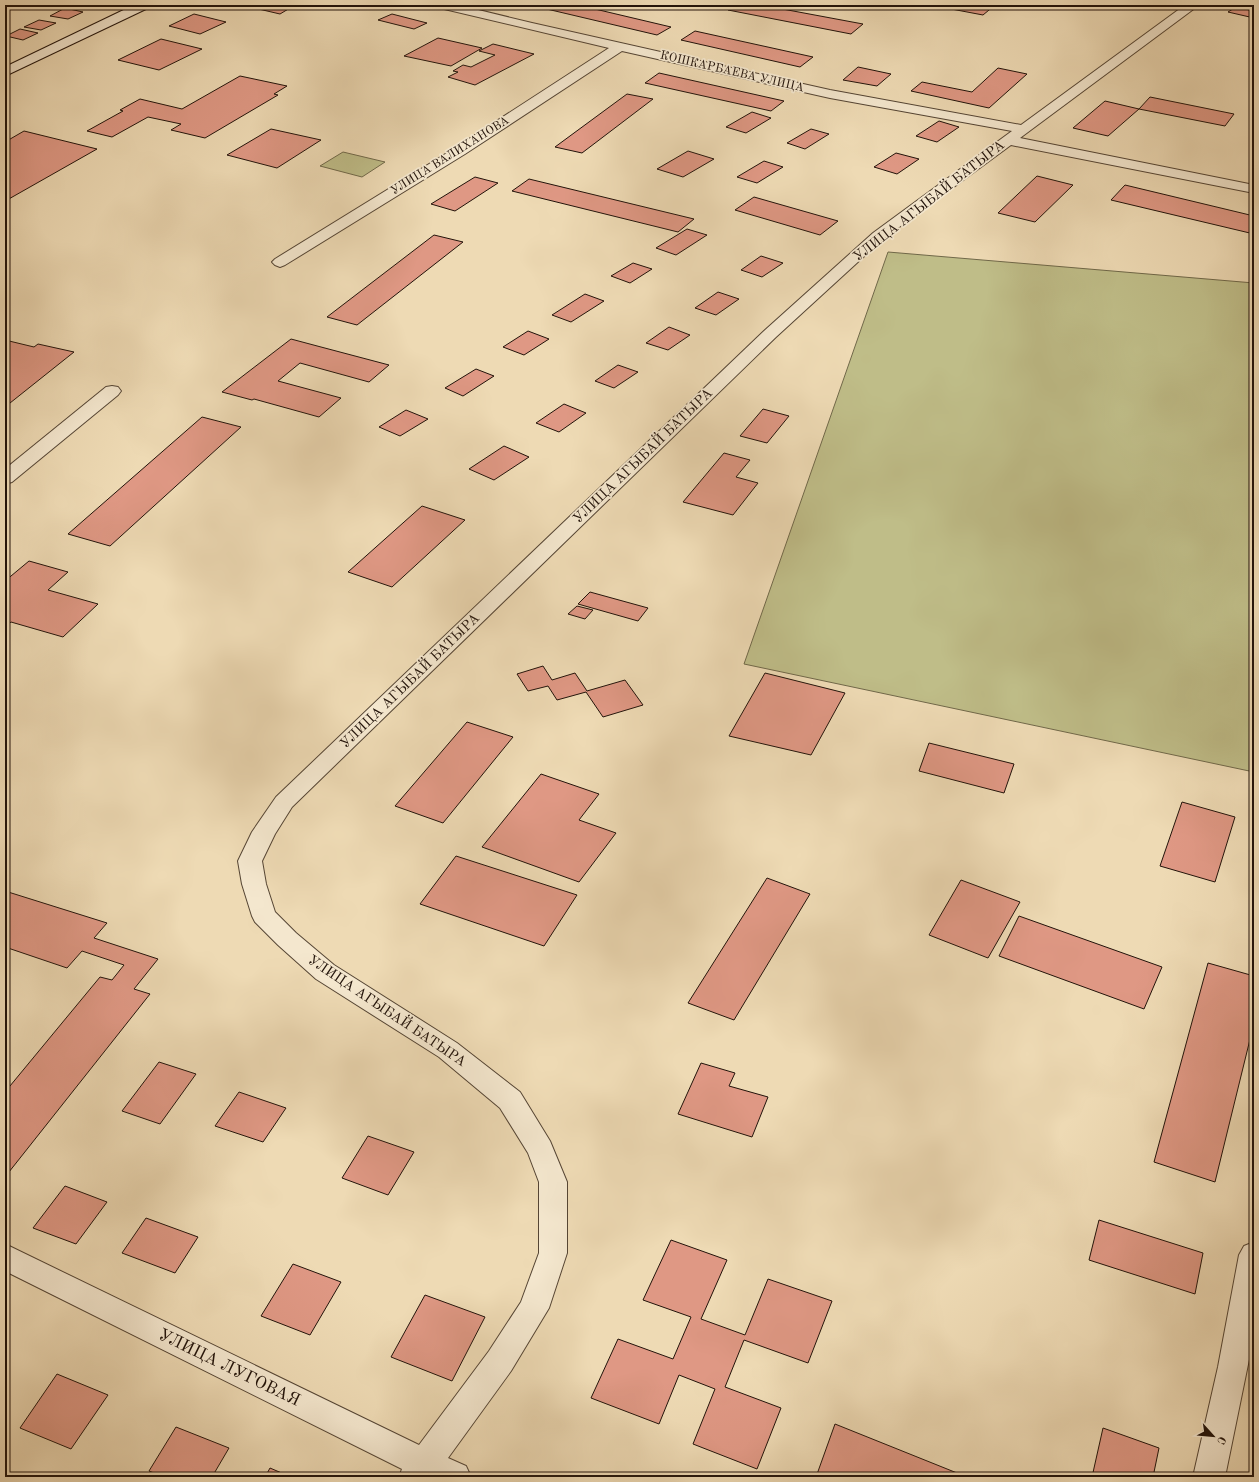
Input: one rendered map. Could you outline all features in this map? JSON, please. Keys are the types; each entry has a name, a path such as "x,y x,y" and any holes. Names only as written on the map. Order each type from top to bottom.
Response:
{"street":[{"path":"8,69 144,5"},
{"name":"КОШКАРБАЕВА УЛИЦА","path":"444,5 619,47 830,94 1023,130"},
{"name":"УЛИЦА АГЫБАЙ БАТЫРА","path":"419,1470 500,1361 534,1308 553,1253 553,1182 540,1149 510,1100 448,1050 325,972 287,939 264,916 254,884 250,861 264,832 284,802 770,334 878,236 1193,5"},
{"name":"УЛИЦА ВАЛИХАНОВА","path":"280,262 460,151 619,47"},
{"path":"1008,140 1254,189"},
{"path":"5,478 112,390"},
{"path":"1209,1477 1233,1367 1254,1255"},
{"name":"УЛИЦА ЛУГОВАЯ","path":"5,1257 419,1470 455,1477"}],"shaded area":[{"path":"343,152 385,162 362,177 320,166"},
{"path":"888,252 1254,283 1254,772 744,664"}],"building":[{"path":"72,5 96,5 88,9"},
{"path":"255,5 276,5 290,8 280,14 250,7"},
{"path":"578,5 671,27 657,35 534,6"},
{"path":"735,5 761,5 863,24 851,34 728,10"},
{"path":"949,5 995,5 983,15 946,8"},
{"path":"1236,7 1254,11 1254,18 1228,12"},
{"path":"65,8 83,12 68,19 50,16"},
{"path":"194,14 226,22 200,34 169,26"},
{"path":"392,14 427,23 414,29 378,20"},
{"path":"39,20 56,23 41,30 24,27"},
{"path":"20,29 38,33 23,40 6,36"},
{"path":"695,31 813,57 800,67 681,40"},
{"path":"438,38 482,48 451,66 404,56"},
{"path":"161,39 202,49 159,70 118,60"},
{"path":"493,44 534,54 475,85 448,77 458,72 453,71 463,65 471,67 495,55 479,51"},
{"path":"858,67 891,74 877,86 843,80"},
{"path":"998,68 1027,74 989,108 911,91 922,82 972,92"},
{"path":"659,73 784,101 771,111 645,83"},
{"path":"240,76 287,86 274,94 278,95 205,138 171,130 181,124 148,117 112,137 87,131 123,111 120,110 140,99 182,109"},
{"path":"627,94 653,99 582,153 555,147"},
{"path":"1150,97 1234,114 1225,126 1139,109"},
{"path":"1105,101 1139,109 1108,136 1073,128"},
{"path":"752,112 771,118 746,133 726,127"},
{"path":"939,121 959,127 937,142 916,136"},
{"path":"271,129 321,140 277,168 227,155"},
{"path":"811,129 829,134 805,149 787,143"},
{"path":"24,131 97,149 7,200 5,199 5,142"},
{"path":"688,151 714,159 683,177 657,169"},
{"path":"896,153 919,159 897,174 874,167"},
{"path":"764,161 783,167 757,183 737,177"},
{"path":"1037,176 1073,185 1035,222 998,213"},
{"path":"475,177 498,183 455,211 431,204"},
{"path":"529,179 694,219 678,232 512,191"},
{"path":"1125,185 1254,216 1254,234 1111,200"},
{"path":"754,197 838,221 820,235 735,210"},
{"path":"687,229 707,235 676,255 656,248"},
{"path":"434,235 463,242 357,325 327,317"},
{"path":"761,256 783,263 762,277 741,270"},
{"path":"633,263 652,269 630,283 611,276"},
{"path":"718,292 739,299 716,315 695,308"},
{"path":"585,294 604,301 571,322 552,315"},
{"path":"669,327 690,335 668,350 646,343"},
{"path":"528,331 549,339 524,355 503,347"},
{"path":"291,339 389,365 369,382 300,363 278,381 341,398 319,417 254,399 252,400 222,392"},
{"path":"5,340 34,347 38,344 74,352 5,407 5,369 9,366 5,365"},
{"path":"618,365 638,372 614,388 595,381"},
{"path":"476,369 494,376 463,396 445,388"},
{"path":"564,404 586,413 559,432 536,423"},
{"path":"763,409 789,416 767,443 740,436"},
{"path":"406,410 428,419 400,436 379,427"},
{"path":"202,417 241,427 110,546 68,534"},
{"path":"504,446 529,457 494,480 469,469"},
{"path":"724,453 750,460 736,477 758,483 733,515 683,502"},
{"path":"422,506 465,520 392,587 348,572"},
{"path":"29,561 68,572 48,590 98,604 63,637 11,622 5,627 5,581"},
{"path":"590,592 648,608 638,621 578,604"},
{"path":"577,606 593,610 585,619 568,614"},
{"path":"543,666 552,680 575,673 587,691 625,680 643,705 603,717 586,692 557,700 548,686 528,691 517,674"},
{"path":"765,673 845,693 811,755 729,736"},
{"path":"467,722 513,737 443,823 395,806"},
{"path":"929,743 1014,764 1004,793 919,771"},
{"path":"541,774 599,794 579,820 616,833 579,882 482,847"},
{"path":"1182,802 1235,817 1215,882 1160,866"},
{"path":"456,856 577,895 544,946 420,904"},
{"path":"767,878 810,894 734,1020 688,1003"},
{"path":"961,880 1020,902 988,958 929,935"},
{"path":"5,891 107,923 94,938 158,959 134,989 150,994 5,1177 5,1092 100,977 112,980 124,965 82,951 67,968 5,947"},
{"path":"1019,916 1162,967 1144,1009 999,956"},
{"path":"1208,963 1254,976 1254,1023 1215,1182 1154,1162"},
{"path":"159,1062 196,1074 160,1124 122,1111"},
{"path":"701,1063 735,1073 729,1086 768,1097 752,1137 678,1114"},
{"path":"239,1092 286,1108 263,1142 215,1126"},
{"path":"368,1136 414,1152 388,1195 342,1178"},
{"path":"65,1186 107,1202 76,1244 33,1228"},
{"path":"146,1218 198,1237 175,1273 122,1253"},
{"path":"1099,1220 1203,1253 1195,1294 1089,1260"},
{"path":"671,1240 727,1260 701,1319 745,1335 768,1279 832,1301 808,1363 744,1340 725,1387 781,1408 757,1469 693,1444 715,1389 679,1375 659,1424 591,1398 618,1339 673,1359 691,1317 643,1300"},
{"path":"293,1264 341,1282 310,1335 261,1316"},
{"path":"425,1295 485,1317 452,1381 391,1357"},
{"path":"57,1374 108,1395 71,1449 20,1428"},
{"path":"835,1424 967,1477 816,1477"},
{"path":"176,1427 229,1448 212,1477 164,1477 149,1471"},
{"path":"1103,1428 1159,1448 1153,1477 1092,1477"},
{"path":"270,1468 291,1477 265,1477"}]}
